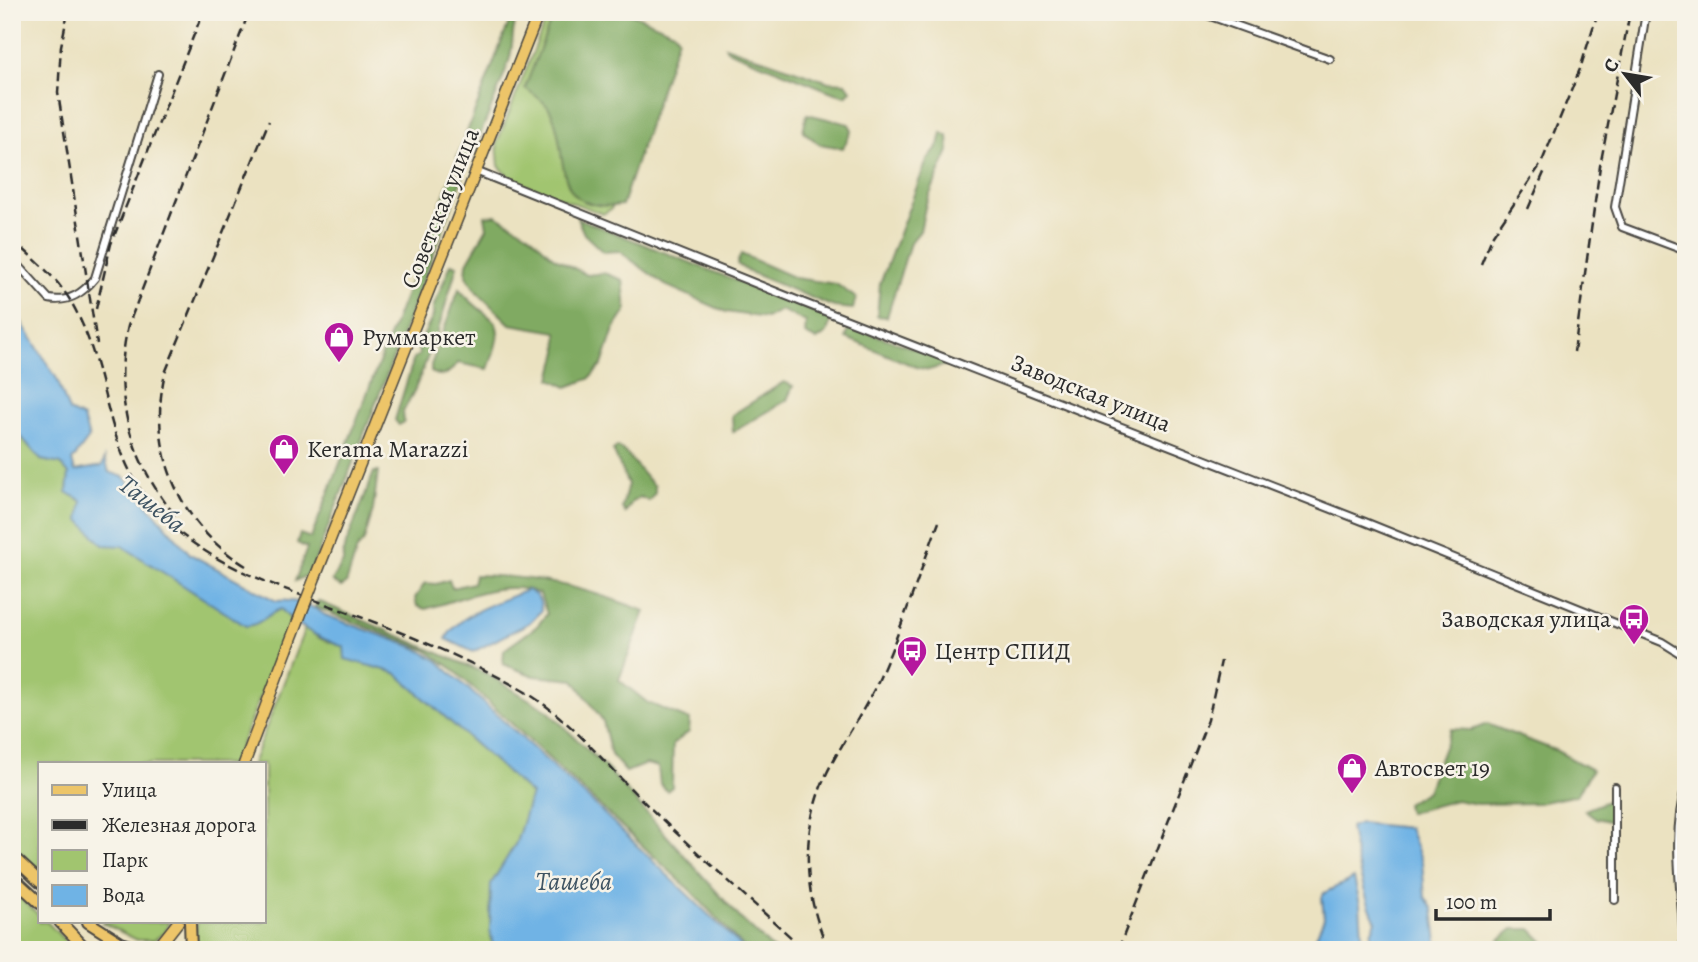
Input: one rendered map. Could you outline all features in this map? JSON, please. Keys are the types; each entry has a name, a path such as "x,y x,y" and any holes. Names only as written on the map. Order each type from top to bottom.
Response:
{"highway":[{"path":"12,856 38,880"},
{"path":"12,877 38,901"},
{"path":"61,923 87,950"},
{"path":"90,923 121,943 144,950"},
{"path":"190,923 191,950"}],"main road":[{"name":"Советская улица","path":"245,762 539,12"},
{"path":"156,950 177,923"}],"street":[{"path":"1199,12 1330,60"},
{"path":"1646,12 1615,207 1622,227 1686,251"},
{"path":"12,258 49,299 69,299 88,287 95,278 158,74"},
{"name":"Заводская улица","path":"478,172 804,303 1397,534 1662,642 1686,657"},
{"path":"1684,950 1678,860 1681,801 1686,785"},
{"path":"1615,787 1615,900"}],"green space":[{"path":"513,12 518,12 511,55 500,85 472,156 457,158"},
{"path":"549,12 623,12 673,38 611,209 603,214 512,180 499,166 497,143"},
{"path":"554,12 628,12 674,32 678,38 622,205 598,205 581,200 571,190 565,177 556,127 550,110 525,88"},
{"path":"725,46 829,82 846,83 851,90 846,96 832,92 727,50"},
{"path":"807,114 849,124 852,130 843,148 819,144 803,131"},
{"path":"942,133 948,136 949,151 926,203 920,231 910,243 887,317 877,316 880,284 927,160 939,145"},
{"path":"453,172 463,177 310,574 295,581 307,548 297,543 300,534 311,538"},
{"path":"496,215 529,234 553,257 587,275 604,273 623,280 626,311 614,329 602,365 589,379 567,387 551,379 558,351 557,332 510,324 477,292 466,276 467,263 487,228 485,216"},
{"path":"577,218 831,318 827,333 817,340 805,334 806,322 781,310 766,318 726,312 665,285 619,251 603,252 584,234"},
{"path":"741,254 795,278 836,284 856,298 853,309 834,307 747,271 737,264"},
{"path":"451,264 457,266 438,331 403,412 404,422 399,425 395,420 414,358 419,355 418,347 433,316 433,308"},
{"path":"459,289 494,322 498,337 488,369 458,363 449,373 440,375 431,372 431,365"},
{"path":"849,326 936,356 949,364 929,370 916,367 846,338"},
{"path":"784,382 793,386 787,400 733,432 732,415"},
{"path":"12,426 41,460 61,464 69,474 67,492 82,501 103,544 122,545 246,626 255,624 281,609 291,620 234,762 38,762 38,870 12,847"},
{"path":"617,447 626,453 655,486 655,493 649,501 640,497 632,502 625,513 622,508 628,484 613,450"},
{"path":"374,472 378,472 373,510 364,541 357,549 346,584 341,587 332,581 343,562 343,552"},
{"path":"475,575 522,578 562,585 645,611 619,680 648,703 690,720 689,732 673,744 672,787 667,791 660,784 658,767 646,764 626,772 611,755 603,721 574,680 534,676 503,664 504,650 537,626 547,614 540,594 526,589 498,589 425,609 417,606 415,598 425,583 436,584 449,580 452,588 473,583"},
{"path":"318,601 487,674 548,711 609,771 741,919 774,950 746,950 691,891 454,670 426,650 315,607"},
{"path":"305,628 321,639 345,647 346,659 396,673 531,794 516,843 491,884 490,930 494,950 199,950 195,934 197,923 266,923 266,762 253,762"},
{"path":"1487,724 1557,751 1592,770 1577,795 1538,803 1477,804 1456,800 1408,813 1406,804 1427,791 1451,729 1472,730"},
{"path":"1610,800 1612,822 1596,818 1585,810"},
{"path":"12,891 38,914 38,923 48,923 74,950 12,950"},
{"path":"103,923 169,923 165,932 154,940 137,940"},
{"path":"1513,929 1531,929 1546,944 1545,950 1503,950 1498,941"}],"water":[{"name":"Ташеба","path":"12,307 57,379 69,411 83,418 89,438 72,461 75,471 102,466 105,458 109,472 124,477 190,554 276,601 308,605 325,615 416,648 438,661 594,804 745,950 494,950 490,930 491,884 516,843 531,794 396,673 345,659 344,647 310,632 281,609 255,624 246,626 122,546 103,545 79,519 82,501 67,492 69,474 61,464 41,460 12,426"},
{"path":"527,590 538,598 541,607 541,611 529,623 473,652 446,639 460,622 470,615"},
{"path":"1360,823 1409,828 1422,862 1425,897 1433,909 1438,950 1367,950 1371,945 1371,933 1376,921 1364,889 1350,827"},
{"path":"1354,878 1360,904 1363,950 1310,950 1324,918 1324,893"}],"railway":[{"path":"68,12 61,46 58,93 97,344"},
{"path":"96,309 111,244 203,12"},
{"path":"175,515 159,494 136,450 124,402 124,352 128,326 249,12"},
{"path":"1481,264 1493,235 1541,164 1580,69 1598,12"},
{"path":"1574,352 1600,166 1630,12"},
{"path":"246,566 203,530 186,507 165,457 161,401 165,373 269,121"},
{"path":"1528,209 1546,168"},
{"path":"12,239 51,275 70,300 85,330 95,359 120,448 150,503 175,529 194,544 234,567 435,647 501,678 539,701 585,741 661,818 805,950"},
{"path":"829,950 813,905 809,881 809,833 814,810 831,765 880,677 939,522"},
{"path":"1118,950 1208,720 1221,661"}],"place":[{"name":"Руммаркет","path":"339,364"},
{"name":"Kerama Marazzi","path":"284,476"},
{"name":"Заводская улица","path":"1634,646"},
{"name":"Центр СПИД","path":"912,678"},
{"name":"Автосвет 19","path":"1352,795"}]}
